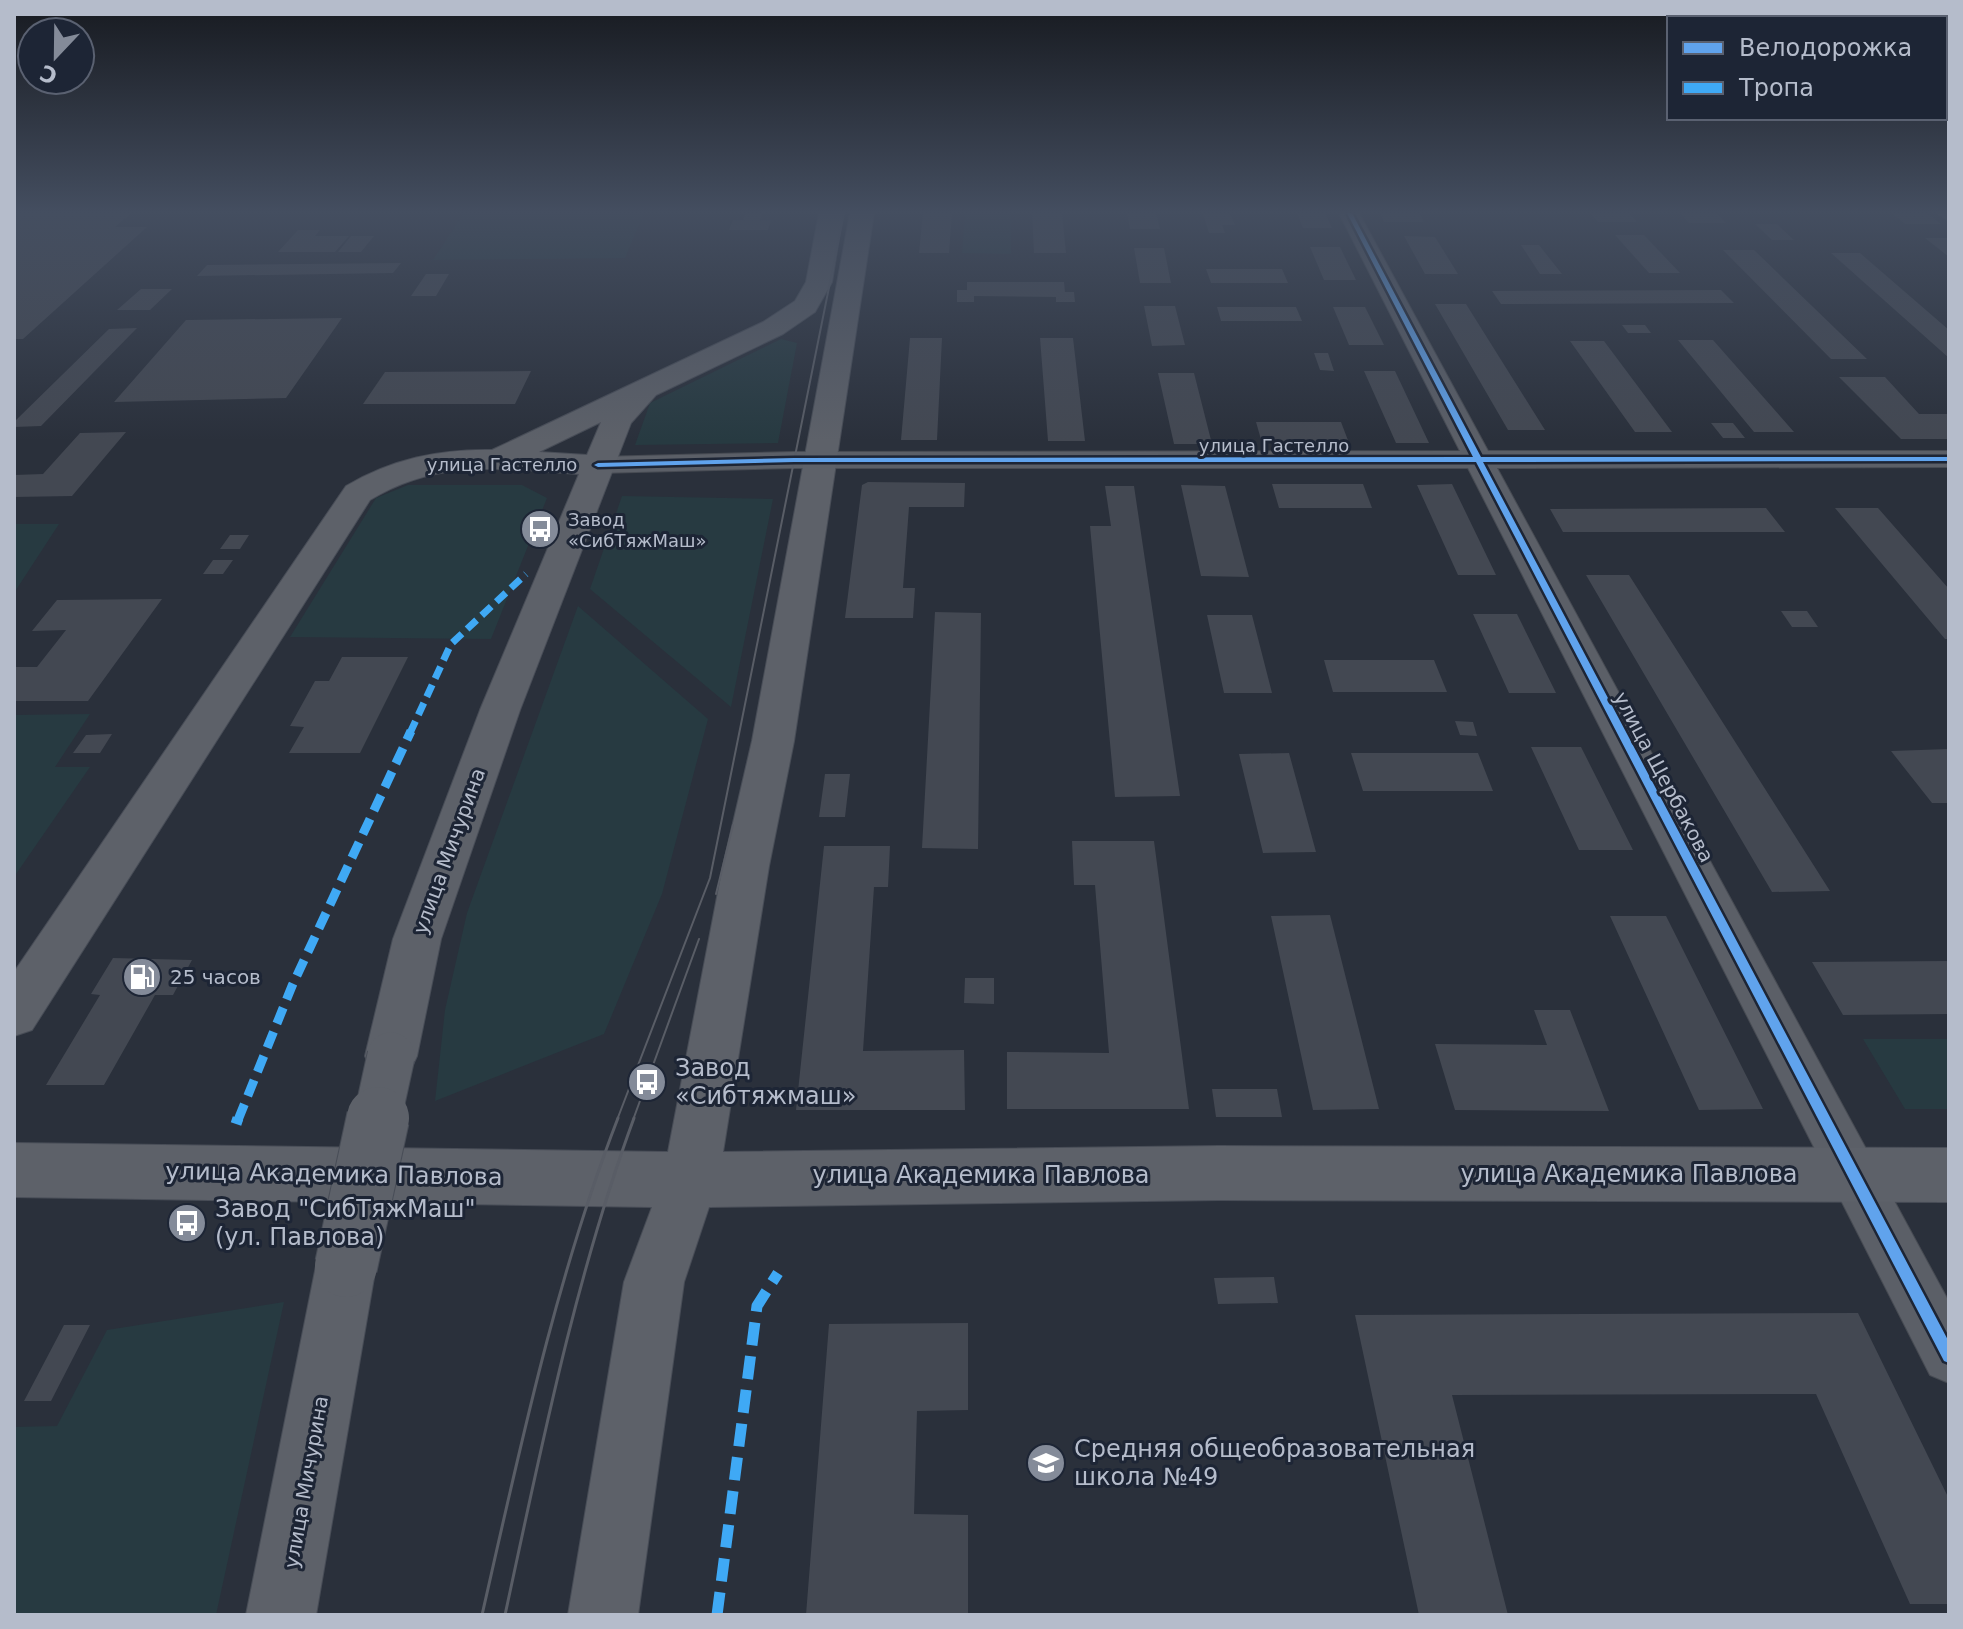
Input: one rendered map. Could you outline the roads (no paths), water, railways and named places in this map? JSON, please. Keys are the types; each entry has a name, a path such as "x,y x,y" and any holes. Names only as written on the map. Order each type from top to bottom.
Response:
{"main road":[{"name":"улица Мичурина","path":"281,1615 346,1266 417,939 500,710 598,465 617,420 645,389 773,328 805,306 815,289"},
{"path":"603,1615 654,1282 690,1180 746,866 773,741 848,289"},
{"path":"492,462 645,389"},
{"name":"улица Гастелло","path":"14,1014 358,493 380,477 404,467 434,461 598,465"},
{"name":"улица Академика Павлова","path":"14,1170 690,1180 1219,1173 1949,1175"}],"street":[{"name":"улица Щербакова","path":"1388,289 1949,1356"},
{"name":"улица Гастелло","path":"598,465 818,460 1949,459"}],"tram line":[{"path":"617,1120 710,878 829,289"},
{"path":"716,894 733,825"},
{"path":"633,1120 699,939"},
{"path":"482,1615 525,1427 558,1302 618,1118"},
{"path":"505,1615 577,1302 634,1118"}],"place":[{"name":"Завод «СибТяжМаш»","path":"540,529"},
{"name":"25 часов","path":"142,977"},
{"name":"Завод «Сибтяжмаш»","path":"647,1082"},
{"name":"Завод \"СибТяжМаш\" (ул. Павлова)","path":"187,1223"},
{"name":"Средняя общеобразовательная школа №49","path":"1046,1463"}]}
